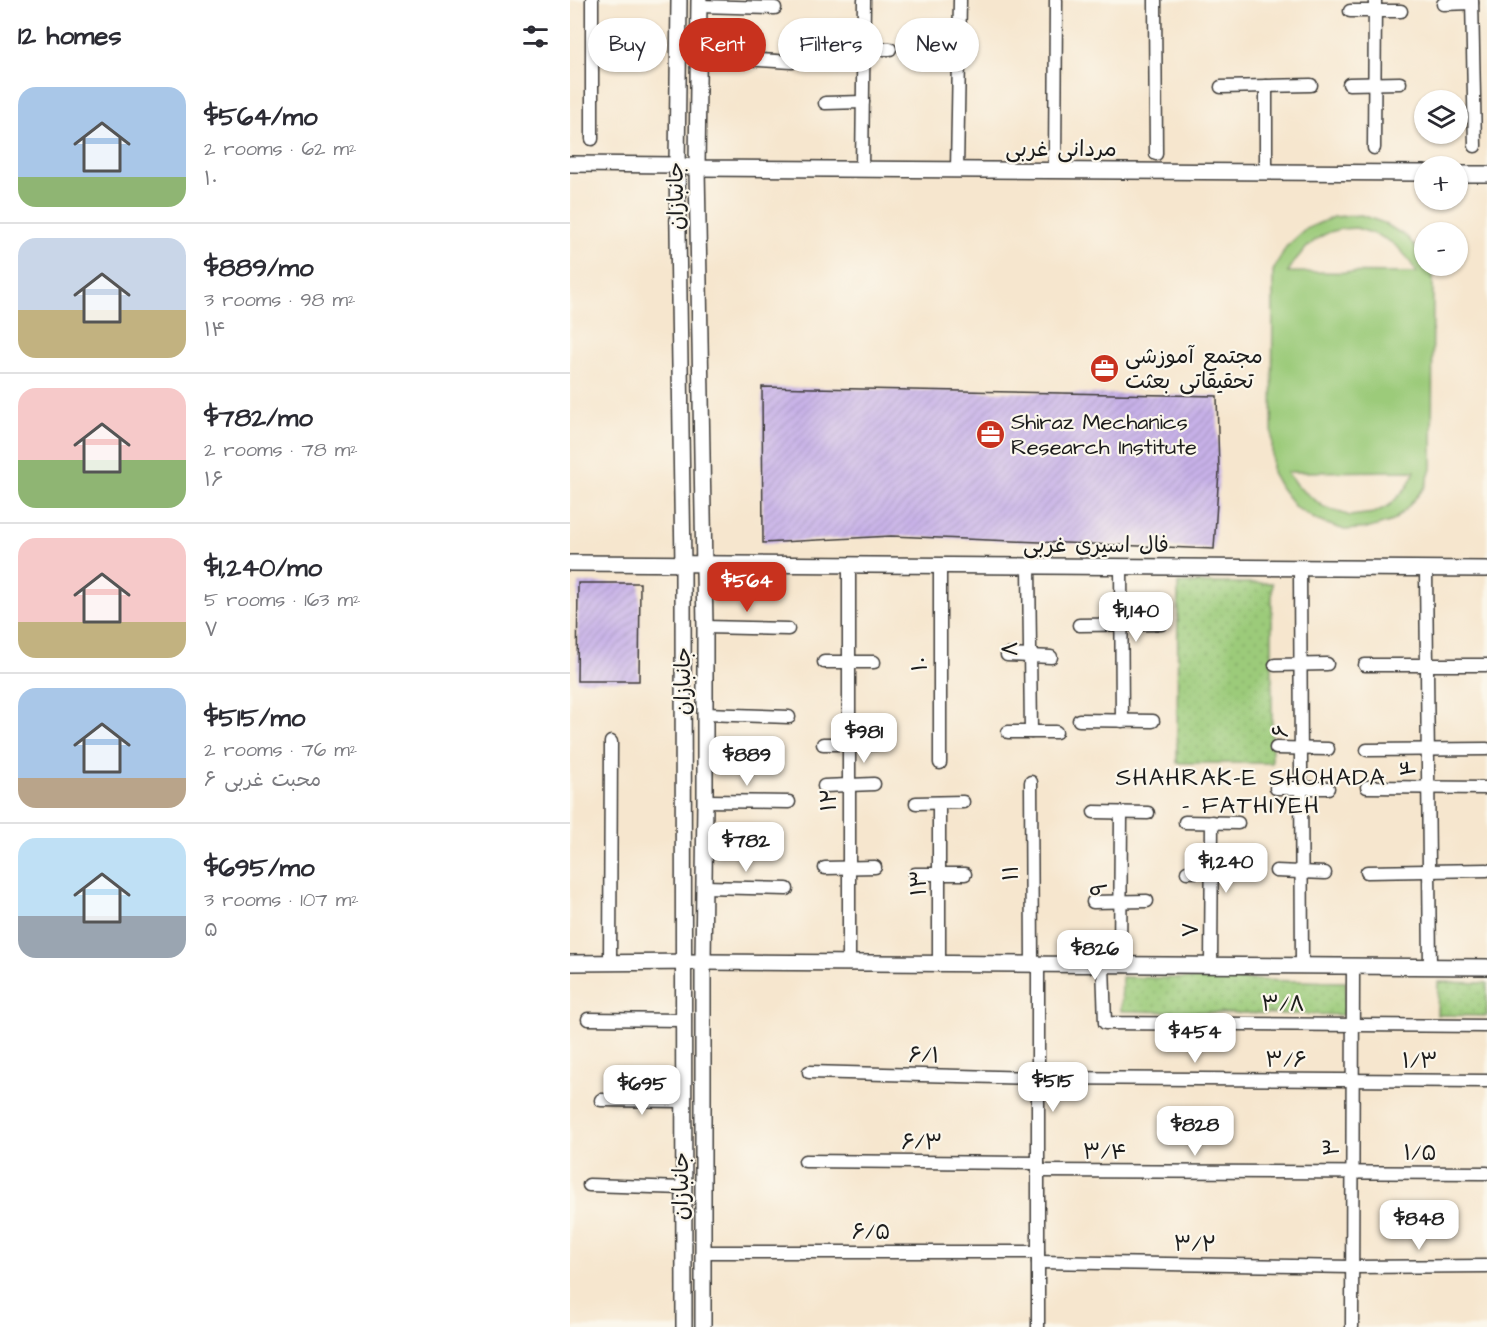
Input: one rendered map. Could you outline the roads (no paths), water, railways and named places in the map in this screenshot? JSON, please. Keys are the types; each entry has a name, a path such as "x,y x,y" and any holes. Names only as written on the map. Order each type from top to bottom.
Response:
{"street":[{"path":"592,0 592,139"},
{"name":"جانبازان","path":"678,0 677,165 683,565 684,1327"},
{"path":"863,18 864,0"},
{"path":"957,170 960,0"},
{"path":"1055,171 1056,0"},
{"path":"1155,0 1156,154"},
{"path":"1443,4 1472,2 1474,146"},
{"path":"699,3 775,8"},
{"name":"جانبازان","path":"699,3 699,18"},
{"path":"1374,148 1375,5"},
{"path":"1350,11 1375,5 1401,11"},
{"path":"883,49 891,49"},
{"name":"جانبازان","path":"698,72 697,168 705,627 703,1327"},
{"path":"862,169 863,72"},
{"path":"1349,84 1400,83"},
{"path":"1221,87 1311,85"},
{"path":"1266,86 1266,172"},
{"path":"825,103 863,102"},
{"name":"مردانی غربی","path":"570,164 677,165 697,168 1414,173"},
{"path":"1468,174 1487,174"},
{"name":"فال اسیری غربی","path":"570,564 1487,569"},
{"name":"۱۲","path":"849,565 849,963"},
{"name":"۱۰","path":"940,565 940,763"},
{"name":"۸","path":"1029,566 1031,732"},
{"path":"1121,566 1122,721"},
{"name":"۶","path":"1300,568 1302,966"},
{"name":"۴","path":"1426,568 1430,967"},
{"path":"1079,625 1161,624"},
{"path":"705,627 788,629"},
{"path":"1007,655 1051,657"},
{"path":"824,662 874,662"},
{"path":"1275,665 1327,664"},
{"path":"1365,665 1487,666"},
{"path":"705,714 789,717"},
{"path":"1079,720 1153,721"},
{"path":"1008,732 1056,732"},
{"path":"610,742 610,963"},
{"path":"824,744 876,744"},
{"path":"1276,748 1328,749"},
{"path":"1367,750 1487,749"},
{"name":"۱۱","path":"1031,782 1038,1078 1038,1327"},
{"path":"824,786 873,784"},
{"path":"1366,787 1487,788"},
{"path":"1276,788 1328,788"},
{"path":"705,801 789,802"},
{"name":"۱۳","path":"939,802 939,964"},
{"path":"916,803 963,802"},
{"path":"1094,812 1148,813"},
{"name":"۹","path":"1120,813 1120,965"},
{"path":"1185,822 1238,823"},
{"name":"۷","path":"1211,965 1212,822"},
{"path":"825,868 875,867"},
{"path":"1187,872 1237,870"},
{"path":"1367,872 1487,870"},
{"path":"1276,871 1325,873"},
{"path":"915,874 965,874"},
{"path":"704,887 787,889"},
{"path":"1093,902 1147,901"},
{"path":"570,963 1487,967"},
{"name":"۳/۸","path":"1103,965 1105,1023 1487,1026"},
{"name":"۳","path":"1352,1327 1353,966"},
{"path":"588,1019 683,1020"},
{"name":"۶/۱","path":"809,1072 1038,1078"},
{"name":"۳/۶","path":"1038,1078 1353,1080"},
{"name":"۱/۳","path":"1353,1080 1487,1081"},
{"path":"601,1100 684,1101"},
{"name":"۶/۳","path":"805,1161 1038,1167"},
{"name":"۳/۴","path":"1038,1167 1352,1172"},
{"name":"۱/۵","path":"1352,1172 1487,1173"},
{"path":"589,1185 703,1188"},
{"name":"۶/۵","path":"703,1252 1038,1257"},
{"name":"۳/۲","path":"1038,1257 1352,1267 1487,1266"}],"place":[{"name":"مجتمع آموزشی تحقیقاتی بعثت","path":"1104,368"},
{"name":"Shiraz Mechanics Research Institute","path":"990,434"}],"district":[{"name":"SHAHRAK-E SHOHADA - FATHIYEH","path":"1251,791"}]}
